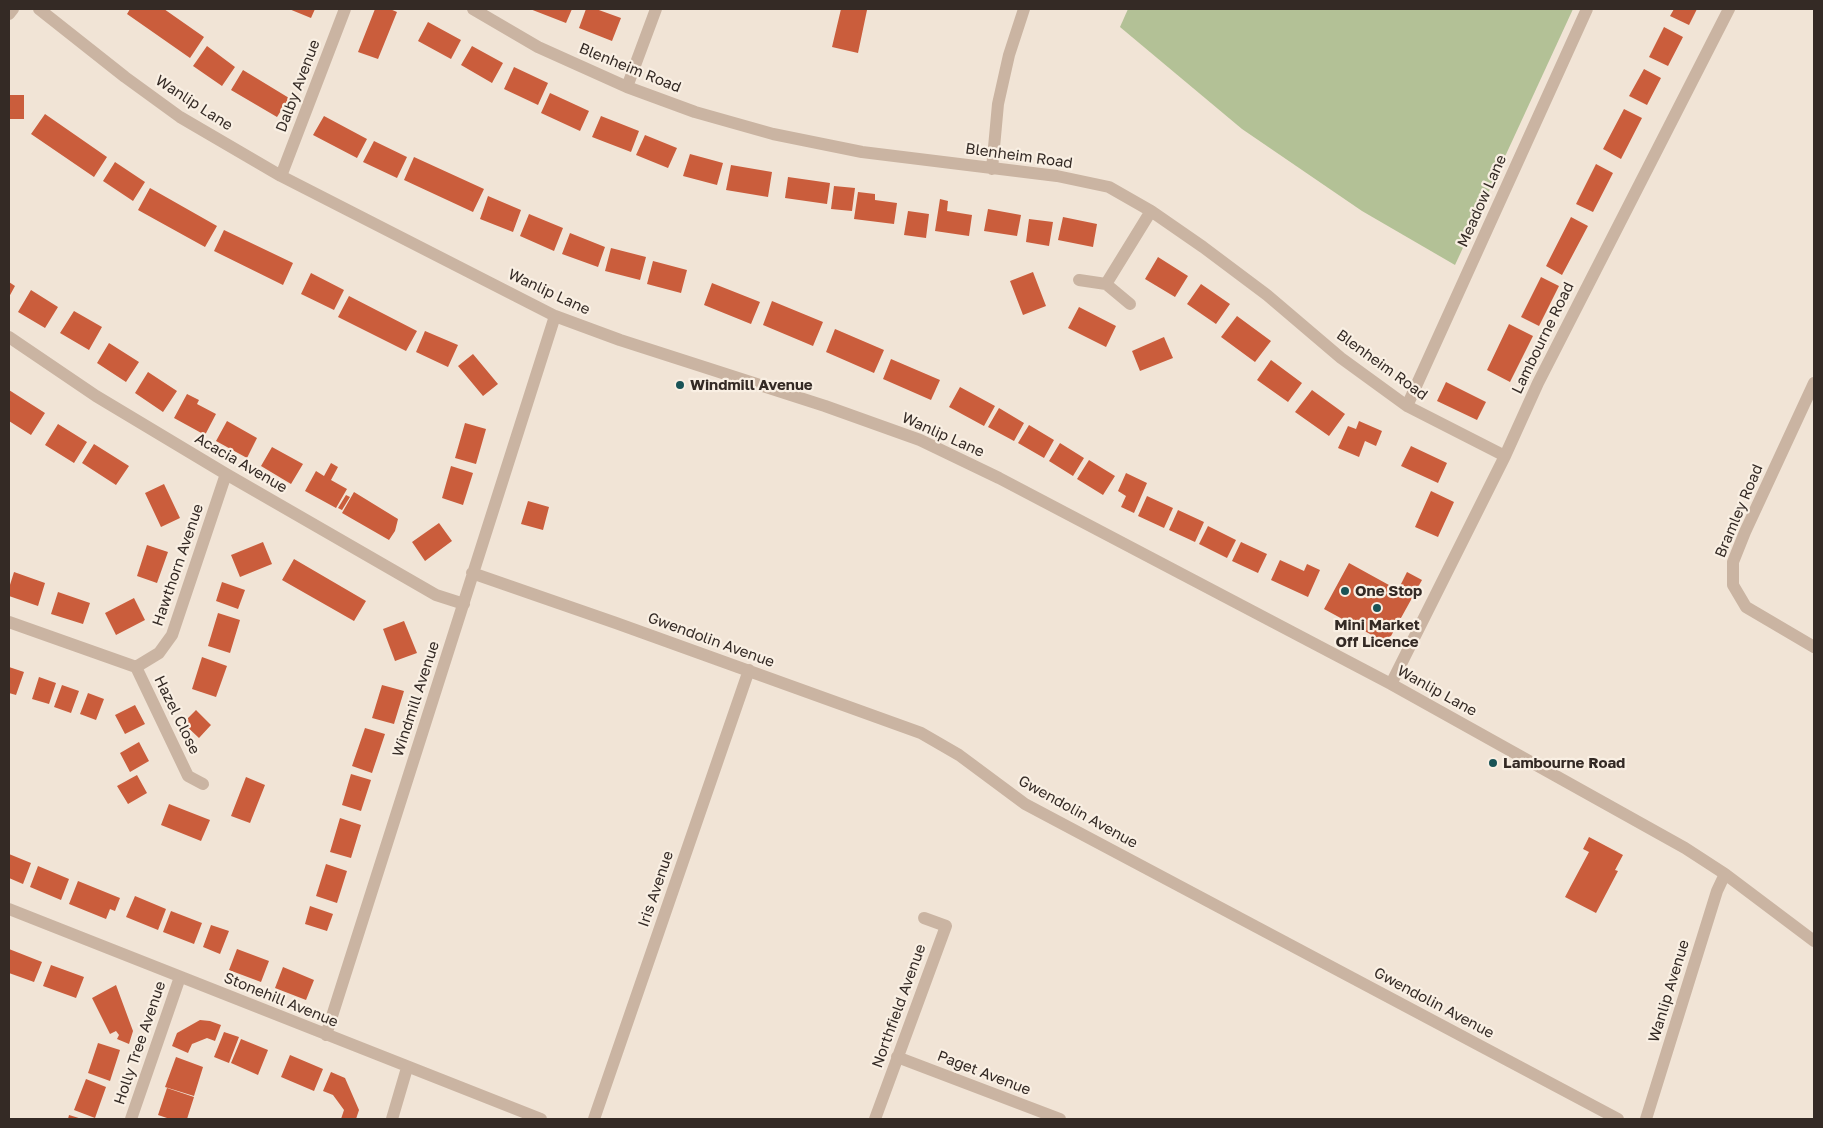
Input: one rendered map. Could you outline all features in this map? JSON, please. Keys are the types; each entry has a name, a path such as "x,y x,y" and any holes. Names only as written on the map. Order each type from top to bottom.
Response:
{"street":[{"path":"9,14 13,9"},
{"name":"Wanlip Lane","path":"39,9 124,77 180,116 281,176 555,316 620,340 825,406 920,440 999,478 1391,684 1685,848 1725,874 1814,941"},
{"name":"Dalby Avenue","path":"281,176 345,9"},
{"name":"Blenheim Road","path":"473,9 538,47 626,87 696,112 772,134 862,152 1056,176 1109,187 1151,211 1267,295 1341,358 1407,406 1505,456"},
{"path":"626,87 656,9"},
{"path":"992,169 998,104 1009,55 1024,9"},
{"name":"Meadow Lane","path":"1407,406 1586,9"},
{"name":"Lambourne Road","path":"1391,684 1505,456 1538,383 1729,9"},
{"path":"1106,284 1151,211"},
{"path":"1079,280 1106,284 1130,304"},
{"name":"Windmill Avenue","path":"326,1035 555,316"},
{"name":"Acacia Avenue","path":"9,337 96,396 226,474 436,595 464,604"},
{"name":"Bramley Road","path":"1814,383 1744,532 1732,562 1733,585 1746,607 1814,646"},
{"name":"Hawthorn Avenue","path":"136,667 159,653 172,635 226,474"},
{"name":"Gwendolin Avenue","path":"472,573 749,670 921,733 959,755 1025,804 1618,1119"},
{"path":"9,622 136,667"},
{"name":"Hazel Close","path":"136,667 188,776"},
{"name":"Iris Avenue","path":"594,1119 749,670"},
{"name":"Hazel Close","path":"173,775 188,776 203,784"},
{"name":"Wanlip Avenue","path":"1646,1119 1714,900 1725,874"},
{"name":"Stonehill Avenue","path":"9,909 407,1068 541,1119"},
{"name":"Northfield Avenue","path":"875,1119 946,926 924,918"},
{"name":"Holly Tree Avenue","path":"132,1119 180,977"},
{"name":"Paget Avenue","path":"897,1057 1060,1119"},
{"path":"392,1119 407,1068"}],"green space":[{"path":"1128,9 1573,9 1455,265 1362,211 1242,129 1120,27"}],"building":[{"path":"130,9 164,9 204,37 190,58 127,14"},
{"path":"289,9 315,9 311,18"},
{"path":"375,9 390,9 397,12 378,59 358,52"},
{"path":"530,9 572,9 566,23"},
{"path":"586,9 596,9 621,18 612,41 579,28"},
{"path":"841,9 867,10 858,53 832,47"},
{"path":"1674,9 1697,9 1689,25 1670,16"},
{"path":"428,22 461,40 451,59 418,41"},
{"path":"1664,27 1683,37 1668,66 1649,57"},
{"path":"207,46 235,67 222,86 193,66"},
{"path":"472,46 503,63 492,83 461,65"},
{"path":"514,67 548,83 538,105 504,89"},
{"path":"1644,69 1661,78 1647,105 1629,96"},
{"path":"243,70 289,98 277,117 231,90"},
{"path":"550,93 589,111 580,131 541,113"},
{"path":"9,95 24,95 24,119 9,119"},
{"path":"1624,109 1642,118 1621,159 1603,149"},
{"path":"45,114 107,157 94,177 31,134"},
{"path":"324,116 367,139 357,158 313,135"},
{"path":"601,116 639,131 631,152 592,137"},
{"path":"645,135 677,148 668,168 636,155"},
{"path":"374,141 407,157 397,178 363,162"},
{"path":"690,154 723,163 717,185 683,176"},
{"path":"414,157 484,189 473,212 404,180"},
{"path":"115,162 145,182 133,201 103,181"},
{"path":"1596,164 1613,173 1593,212 1576,204"},
{"path":"731,165 772,172 768,197 726,190"},
{"path":"788,177 830,183 827,204 785,198"},
{"path":"834,186 855,188 852,211 831,209"},
{"path":"150,188 217,226 205,247 138,210"},
{"path":"858,192 875,194 875,200 897,203 894,224 854,219"},
{"path":"488,196 521,210 513,232 480,219"},
{"path":"940,199 948,201 947,211 972,215 969,236 935,231"},
{"path":"988,209 1021,215 1017,236 984,231"},
{"path":"908,211 929,214 926,238 904,235"},
{"path":"529,214 563,228 554,251 520,236"},
{"path":"1063,217 1097,224 1093,247 1058,240"},
{"path":"1571,217 1588,226 1562,275 1546,266"},
{"path":"1029,219 1053,222 1049,246 1026,242"},
{"path":"224,230 293,263 283,285 214,251"},
{"path":"570,233 605,247 598,267 562,254"},
{"path":"611,248 646,257 640,280 605,271"},
{"path":"1158,257 1188,276 1175,297 1145,279"},
{"path":"653,261 687,270 681,293 647,284"},
{"path":"1033,272 1046,306 1023,315 1010,281"},
{"path":"311,273 344,290 334,310 301,294"},
{"path":"1541,277 1559,286 1539,326 1521,317"},
{"path":"9,282 15,286 9,297"},
{"path":"712,283 760,302 751,324 704,305"},
{"path":"1201,284 1230,304 1216,324 1187,304"},
{"path":"31,290 58,307 45,328 18,312"},
{"path":"349,296 417,331 406,351 338,317"},
{"path":"772,301 823,322 813,346 763,325"},
{"path":"1079,307 1116,326 1106,347 1068,328"},
{"path":"74,311 102,327 89,350 60,333"},
{"path":"1237,316 1271,341 1255,362 1221,337"},
{"path":"1509,324 1533,336 1510,382 1487,370"},
{"path":"835,329 884,350 874,373 826,352"},
{"path":"425,331 458,345 448,367 416,352"},
{"path":"1164,337 1173,358 1140,371 1132,351"},
{"path":"109,343 139,362 126,382 97,363"},
{"path":"473,354 498,384 483,396 458,366"},
{"path":"891,359 940,380 931,400 883,379"},
{"path":"1271,360 1302,383 1288,402 1257,380"},
{"path":"148,372 177,391 163,412 135,393"},
{"path":"1446,382 1486,402 1477,420 1437,401"},
{"path":"960,387 995,406 984,426 949,407"},
{"path":"9,390 45,413 31,435 9,421"},
{"path":"1312,390 1345,414 1329,436 1295,412"},
{"path":"187,394 199,400 197,404 216,414 205,435 174,418"},
{"path":"999,408 1024,423 1014,441 988,427"},
{"path":"227,421 257,438 247,458 216,441"},
{"path":"1359,421 1382,431 1376,446 1365,441 1359,457 1338,448 1348,426 1356,429"},
{"path":"465,423 486,429 476,464 455,458"},
{"path":"58,424 87,442 74,463 45,445"},
{"path":"1029,425 1054,440 1044,458 1018,443"},
{"path":"1060,443 1084,458 1073,476 1049,461"},
{"path":"94,444 129,466 116,485 82,463"},
{"path":"1411,446 1447,463 1438,483 1401,466"},
{"path":"272,447 303,464 291,484 261,466"},
{"path":"1089,460 1115,476 1103,495 1077,479"},
{"path":"331,463 338,467 331,480 347,489 336,508 305,491 316,471 324,476"},
{"path":"451,466 473,473 463,505 442,498"},
{"path":"1126,473 1147,483 1134,513 1121,507 1126,496 1118,491"},
{"path":"164,484 180,518 161,527 145,493"},
{"path":"1431,491 1454,502 1438,537 1415,527"},
{"path":"354,492 398,519 395,531 389,540 342,513"},
{"path":"346,495 350,497 342,510 338,508"},
{"path":"1147,496 1173,508 1164,528 1138,516"},
{"path":"528,501 549,507 543,530 521,524"},
{"path":"1178,510 1204,522 1195,542 1169,530"},
{"path":"439,523 452,541 425,561 412,542"},
{"path":"1208,526 1236,540 1227,558 1199,544"},
{"path":"263,542 272,564 240,577 231,555"},
{"path":"1241,542 1267,554 1258,573 1232,561"},
{"path":"147,545 168,552 157,583 137,576"},
{"path":"294,559 366,601 354,621 282,580"},
{"path":"1280,560 1304,571 1307,564 1320,570 1308,597 1271,580"},
{"path":"1349,563 1398,590 1407,572 1422,580 1391,636 1381,640 1324,609"},
{"path":"14,572 45,583 38,606 9,596 9,588"},
{"path":"222,582 245,590 238,609 216,601"},
{"path":"58,592 90,603 83,624 51,614"},
{"path":"134,598 145,620 116,635 105,613"},
{"path":"218,613 240,620 230,653 208,646"},
{"path":"404,621 417,653 395,661 383,629"},
{"path":"202,657 227,666 216,697 192,689"},
{"path":"9,667 24,672 16,695 9,693"},
{"path":"39,677 56,683 49,704 32,699"},
{"path":"62,685 79,691 71,713 54,707"},
{"path":"382,685 404,691 394,724 372,718"},
{"path":"88,693 104,699 96,720 80,714"},
{"path":"135,705 145,724 125,734 115,715"},
{"path":"196,710 211,725 199,738 183,723"},
{"path":"365,728 385,734 372,773 352,766"},
{"path":"139,742 149,761 130,772 120,753"},
{"path":"351,774 371,780 361,811 342,805"},
{"path":"137,775 147,793 128,804 117,786"},
{"path":"246,777 265,785 250,823 231,816"},
{"path":"169,804 210,820 201,841 161,825"},
{"path":"340,818 361,825 351,858 330,852"},
{"path":"1589,837 1623,855 1615,870 1618,871 1596,913 1565,897 1589,852 1583,849"},
{"path":"9,854 31,863 23,884 9,878"},
{"path":"326,864 347,871 337,903 316,896"},
{"path":"38,866 69,879 61,900 30,887"},
{"path":"78,881 120,898 115,911 110,909 106,919 69,904"},
{"path":"135,896 166,909 158,930 126,917"},
{"path":"310,906 333,914 327,931 305,924"},
{"path":"171,911 202,923 194,944 163,932"},
{"path":"211,925 229,931 220,954 203,947"},
{"path":"9,949 42,962 34,982 9,973"},
{"path":"237,949 269,961 261,982 229,970"},
{"path":"51,965 84,977 76,998 43,986"},
{"path":"283,967 314,980 306,1000 275,988"},
{"path":"116,985 133,1031 129,1044 117,1039 119,1035 116,1031 110,1034 92,998"},
{"path":"200,1020 221,1025 215,1041 207,1038 192,1044 188,1053 172,1046 177,1033"},
{"path":"224,1032 239,1037 229,1063 214,1057"},
{"path":"241,1039 268,1050 258,1075 231,1063"},
{"path":"98,1043 120,1050 110,1081 88,1073"},
{"path":"290,1055 323,1069 314,1091 281,1077"},
{"path":"176,1057 203,1067 194,1096 165,1087"},
{"path":"331,1072 345,1078 359,1110 356,1119 341,1119 344,1110 333,1095 323,1091"},
{"path":"86,1079 106,1087 95,1118 74,1110"},
{"path":"167,1088 194,1097 187,1119 170,1119 158,1115"},
{"path":"69,1115 82,1119 68,1119"}],"place":[{"name":"Windmill Avenue","path":"680,385"},
{"name":"One Stop","path":"1345,591"},
{"name":"Mini Market Off Licence","path":"1377,608"},
{"name":"Lambourne Road","path":"1493,763"}]}
